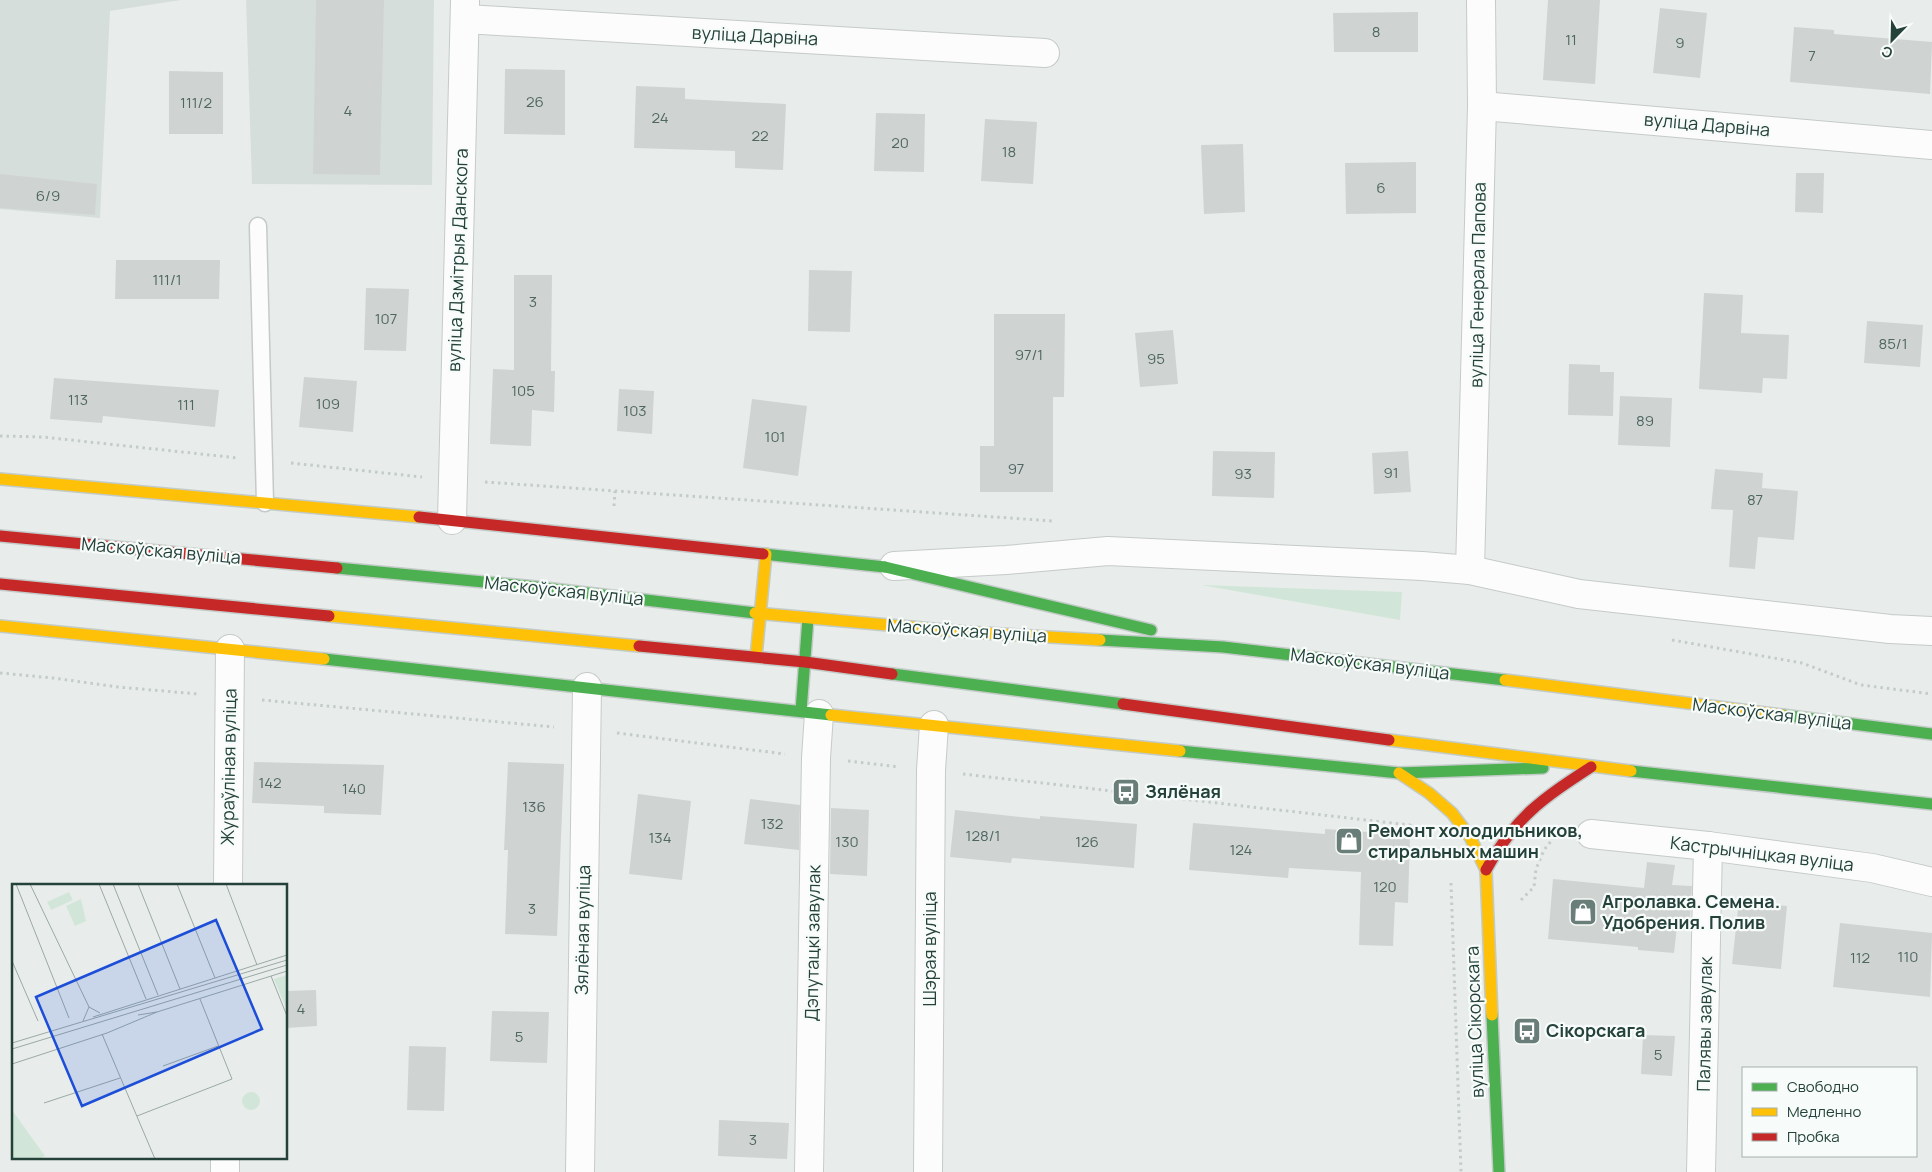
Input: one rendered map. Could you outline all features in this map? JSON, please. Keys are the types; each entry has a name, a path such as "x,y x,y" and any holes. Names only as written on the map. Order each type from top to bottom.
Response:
{"main road":[{"path":"0,479 452,520 885,567 1223,647"},
{"name":"Маскоўская вуліца","path":"0,536 536,587 760,614 966,632 1223,647 1417,669 1932,734"},
{"path":"756,658 766,554"},
{"path":"0,584 805,662 1592,767 1932,804"},
{"path":"808,618 805,662 810,712"},
{"path":"0,626 230,648 810,712 1399,773 1592,767"},
{"name":"вуліца Сікорскага","path":"1486,870 1497,848 1513,826 1532,806 1592,767"},
{"name":"вуліца Сікорскага","path":"1399,773 1424,788 1446,805 1464,826 1477,847 1486,870 1499,1172"}],"street":[{"name":"вуліца Генерала Папова","path":"1470,570 1482,106 1481,0"},
{"name":"вуліца Дарвіна","path":"465,9 1045,54"},
{"name":"вуліца Дзмітрыя Данскога","path":"452,520 465,9"},
{"name":"вуліца Дарвіна","path":"1482,106 1932,145"},
{"path":"885,567 1006,560 1108,551 1422,566 1470,570 1579,594 1880,628 1932,631"},
{"name":"Жураўліная вуліца","path":"228,884 230,648"},
{"name":"Зялёная вуліца","path":"580,1172 587,687"},
{"name":"Дэпутацкі завулак","path":"809,1172 816,768 810,712"},
{"name":"Шэрая вуліца","path":"928,1172 931,770 934,725"},
{"name":"Кастрычніцкая вуліца","path":"1591,834 1708,846 1872,868 1932,882"},
{"name":"Палявы завулак","path":"1701,1172 1708,846"}],"lane":[{"path":"258,226 265,503"}],"path":[{"path":"0,436 43,438 453,480 1059,521"},
{"path":"1667,639 1802,663 1861,685 1932,694"},
{"path":"0,673 100,685"},
{"path":"1522,900 1534,887 1536,869 1544,850 1555,835 1571,832 1591,834"},
{"path":"1451,878 1461,1172"}],"shaded area":[{"path":"0,0 181,0 110,11 100,218 0,209"},
{"path":"246,0 434,0 432,185 252,184"}],"green space":[{"path":"1201,585 1402,592 1400,620"}],"building":[{"path":"316,0 384,0 380,175 313,174"},
{"path":"1548,0 1600,0 1595,84 1543,80"},
{"path":"1660,8 1707,13 1700,78 1653,73"},
{"path":"1418,12 1418,52 1334,52 1333,13"},
{"path":"1794,27 1834,30 1834,34 1932,42 1930,94 1790,82"},
{"path":"505,69 565,70 565,135 504,134"},
{"path":"169,71 223,72 223,134 169,134"},
{"path":"636,86 685,88 685,99 786,104 783,170 735,168 735,151 634,148"},
{"path":"876,113 925,114 924,172 874,171"},
{"path":"985,119 1037,122 1033,184 981,181"},
{"path":"1243,144 1245,212 1204,214 1201,145"},
{"path":"1416,162 1416,213 1346,214 1345,163"},
{"path":"1796,173 1824,173 1823,213 1795,212"},
{"path":"0,174 97,184 95,215 0,208"},
{"path":"116,260 220,260 219,299 115,299"},
{"path":"809,270 852,271 850,332 808,331"},
{"path":"514,275 552,275 551,371 555,371 554,412 532,410 531,446 490,444 493,369 514,370"},
{"path":"366,288 409,289 406,351 364,350"},
{"path":"1704,293 1743,295 1741,333 1789,335 1787,379 1763,378 1762,393 1699,389"},
{"path":"994,314 1065,314 1064,397 1053,397 1053,492 980,492 980,446 994,446"},
{"path":"1867,321 1923,325 1920,367 1864,363"},
{"path":"1173,330 1178,384 1140,387 1135,333"},
{"path":"1569,364 1600,365 1600,372 1614,372 1613,416 1568,415"},
{"path":"304,377 357,381 353,432 299,427"},
{"path":"54,378 219,390 215,427 103,416 102,423 50,419"},
{"path":"619,389 654,391 652,434 617,431"},
{"path":"1620,396 1672,398 1670,447 1618,445"},
{"path":"752,399 807,406 798,476 743,468"},
{"path":"1213,451 1275,452 1274,498 1212,496"},
{"path":"1408,451 1411,492 1374,494 1372,453"},
{"path":"1715,469 1763,473 1762,488 1798,491 1794,540 1758,537 1755,569 1729,567 1733,510 1711,509"},
{"path":"254,762 384,765 381,815 324,813 324,806 252,803"},
{"path":"508,762 564,764 557,936 505,934 508,850 504,850"},
{"path":"638,794 691,801 682,880 629,874"},
{"path":"750,799 800,805 799,850 744,844"},
{"path":"831,808 869,810 867,876 830,874"},
{"path":"955,810 1040,819 1040,816 1137,824 1134,868 1012,858 1011,863 950,857"},
{"path":"1193,823 1325,834 1325,829 1410,835 1408,903 1395,902 1393,946 1359,945 1361,872 1289,868 1288,878 1189,870"},
{"path":"1647,862 1675,865 1672,885 1692,886 1690,919 1678,918 1674,953 1638,950 1638,947 1548,939 1553,879 1644,888"},
{"path":"1739,900 1787,906 1781,969 1732,964"},
{"path":"1840,923 1932,933 1930,997 1833,987"},
{"path":"316,990 317,1026 288,1028 288,991"},
{"path":"492,1011 549,1012 547,1063 490,1061"},
{"path":"1643,1035 1675,1036 1672,1076 1641,1074"},
{"path":"409,1046 446,1047 444,1111 407,1110"},
{"path":"719,1120 789,1123 787,1159 718,1156"}],"traffic: fast":[{"path":"763,554 885,567"},
{"path":"885,567 1151,630"},
{"path":"337,568 536,587 755,613"},
{"path":"801,711 808,618"},
{"path":"1100,640 1223,647 1505,680"},
{"path":"324,659 831,715"},
{"path":"892,674 1123,704"},
{"path":"1782,715 1932,734"},
{"path":"1180,751 1399,773 1543,768"},
{"path":"1631,771 1932,804"},
{"path":"1492,1015 1499,1172"}],"traffic: slow":[{"path":"0,479 419,517"},
{"path":"756,657 766,554"},
{"path":"755,613 966,632 1100,640"},
{"path":"329,616 639,646"},
{"path":"0,626 324,659"},
{"path":"1505,680 1782,715"},
{"path":"831,715 1180,751"},
{"path":"1389,740 1631,771"},
{"path":"1399,773 1429,793 1452,813 1470,837 1486,870 1492,1015"}],"traffic: jam":[{"path":"419,517 763,554"},
{"path":"0,536 337,568"},
{"path":"0,584 329,616"},
{"path":"639,646 805,662 892,674"},
{"path":"1123,704 1389,740"},
{"path":"1486,870 1508,836 1531,811 1558,789 1591,767"}],"place":[{"name":"Зялёная","path":"1126,792"},
{"name":"Ремонт холодильников, стиральных машин","path":"1349,841"},
{"name":"Агролавка. Семена. Удобрения. Полив","path":"1583,912"},
{"name":"Сікорскага","path":"1527,1031"}]}
